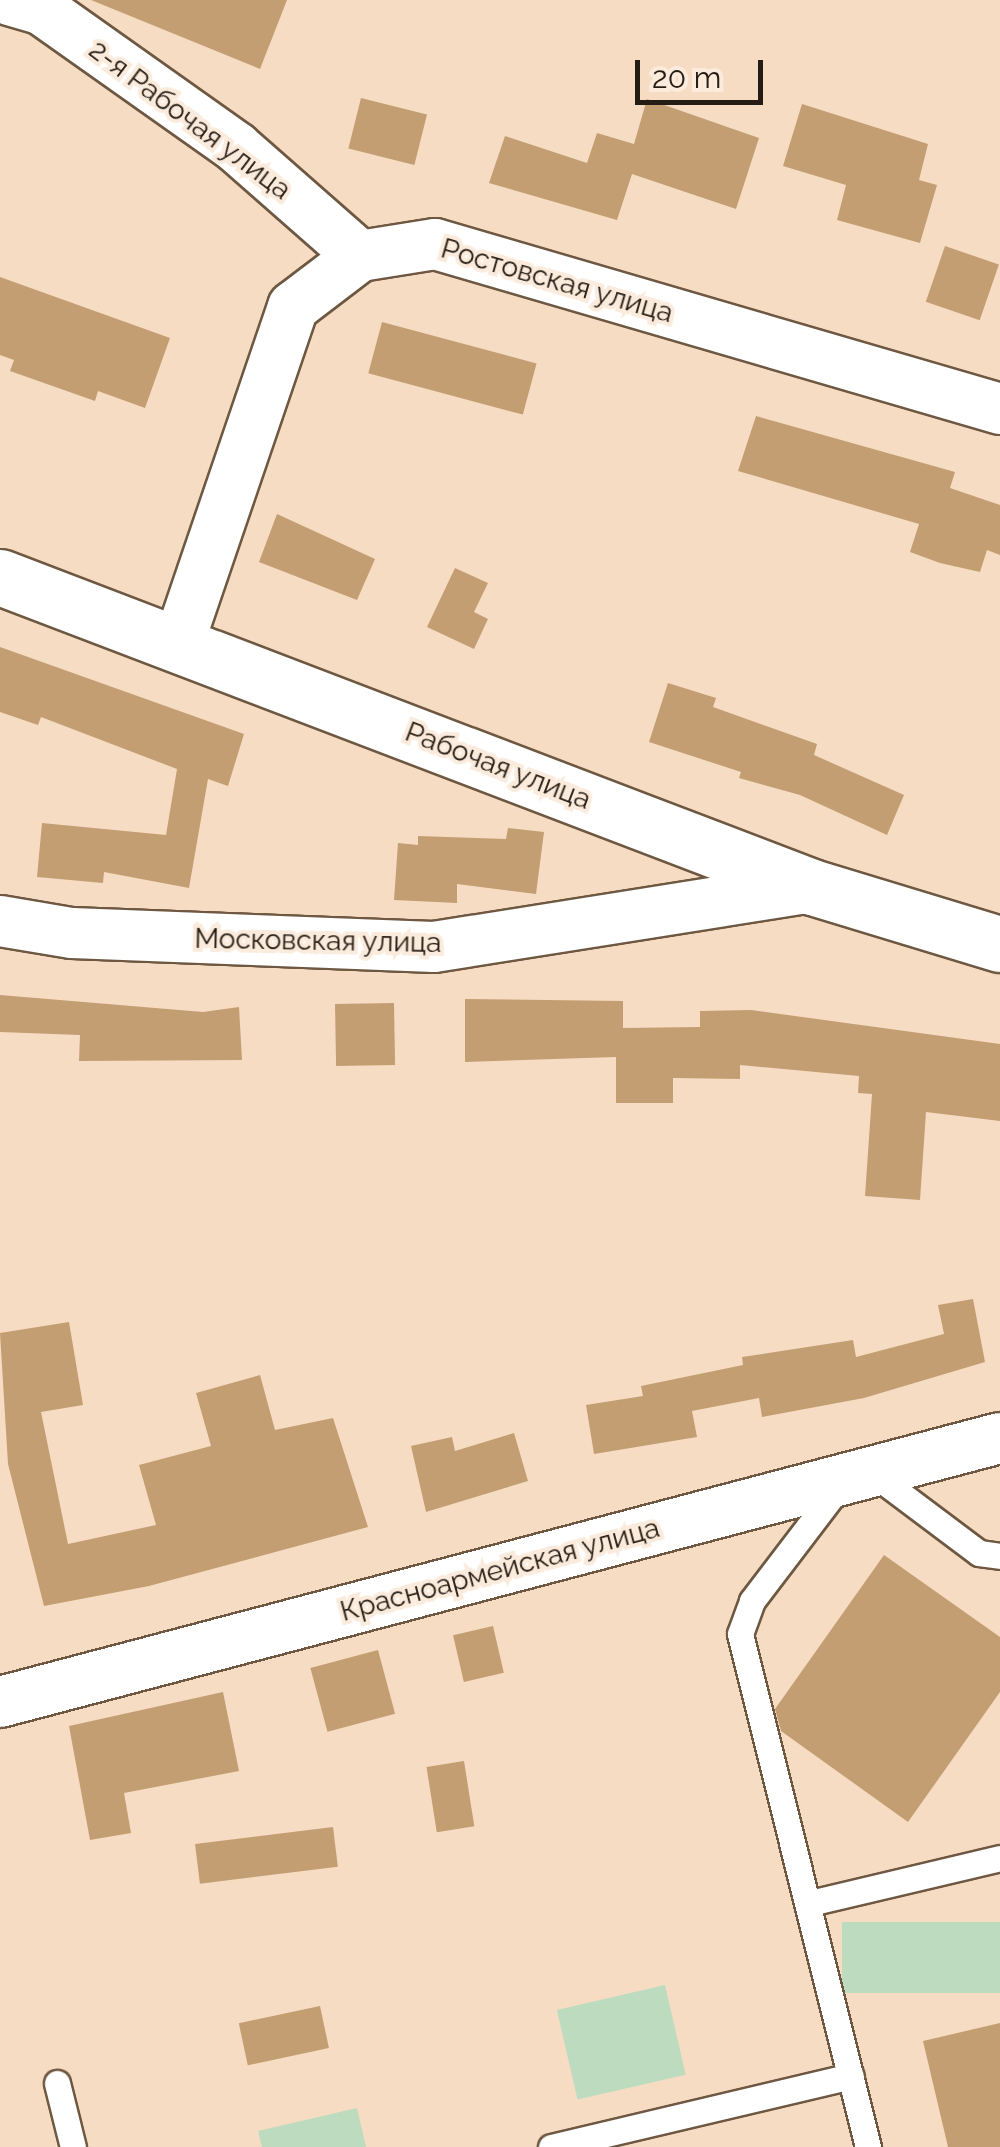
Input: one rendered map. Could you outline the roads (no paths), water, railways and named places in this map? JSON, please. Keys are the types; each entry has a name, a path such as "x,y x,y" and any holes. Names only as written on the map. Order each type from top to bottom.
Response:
{"street":[{"name":"2-я Рабочая улица","path":"10,0 41,9 237,148 360,256"},
{"name":"Ростовская улица","path":"179,642 293,307 360,256 435,244 1000,409"},
{"name":"Рабочая улица","path":"0,577 179,642 812,888 1000,944"},
{"name":"Московская улица","path":"0,922 72,933 434,947 812,888"},
{"name":"Красноармейская улица","path":"0,1702 1000,1438"}],"lane":[{"path":"868,2147 810,1902 785,1836 740,1634 752,1601 858,1476 979,1554 1000,1556"},
{"path":"810,1902 1000,1858"},
{"path":"551,2147 851,2076"},
{"path":"58,2082 73,2147"}]}
